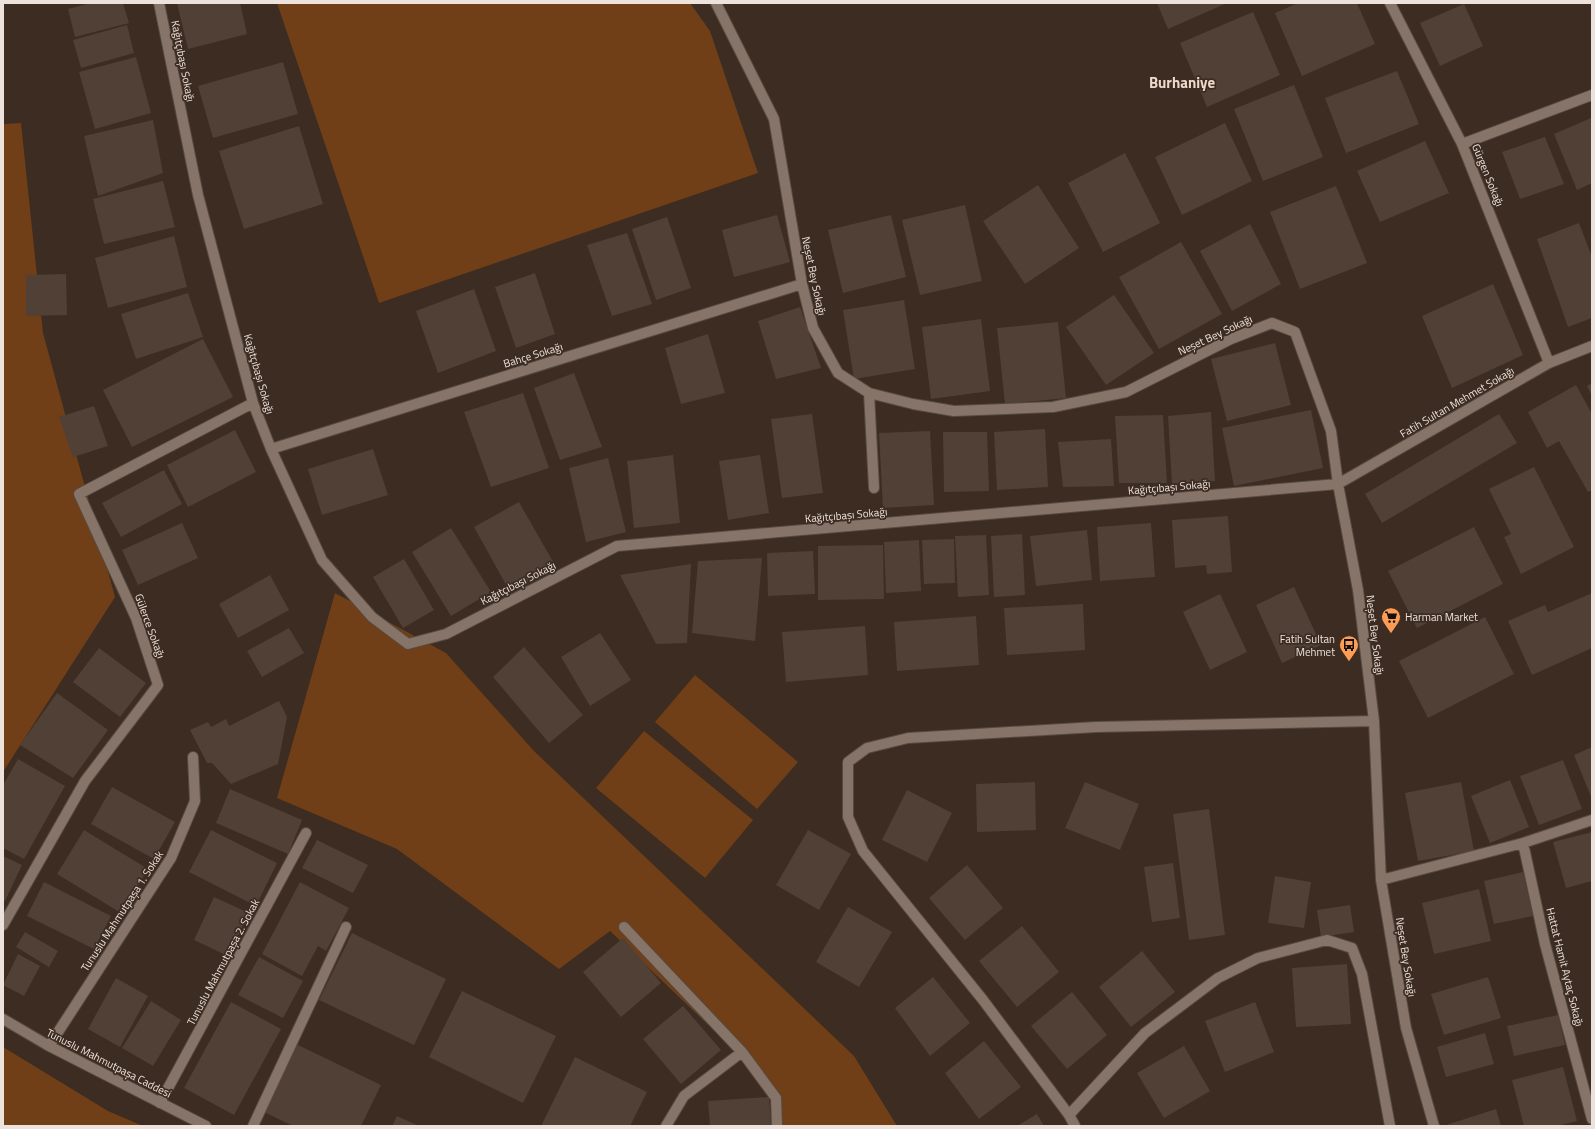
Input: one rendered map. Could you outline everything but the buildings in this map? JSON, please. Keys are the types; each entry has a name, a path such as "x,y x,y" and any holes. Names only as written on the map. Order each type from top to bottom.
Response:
{"street":[{"name":"Kağıtçıbaşı Sokağı","path":"159,3 198,195 253,403 322,560 372,617 408,644 446,634 617,546 1338,484"},
{"name":"Neşet Bey Sokağı","path":"716,3 774,119 802,284 812,328 838,372 868,393 913,404 954,411 1053,407 1126,392 1231,339 1272,323 1295,332 1331,431 1338,484 1358,590 1374,721 1381,880 1406,1028 1434,1126"},
{"name":"Gürgen Sokağı","path":"1390,3 1462,144 1549,363"},
{"path":"1462,144 1592,95"},
{"name":"Bahçe Sokağı","path":"272,449 802,284"},
{"name":"Fatih Sultan Mehmet Sokağı","path":"1338,484 1549,363 1592,346"},
{"path":"868,393 874,488"},
{"name":"Gülerce Sokağı","path":"3,925 85,781 158,685 136,618 79,494 253,403"},
{"path":"1074,1126 1069,1115 983,1000 863,851 848,817 848,762 866,748 908,738 1096,727 1374,721"},
{"name":"Tunuslu Mahmutpaşa 1. Sokak","path":"49,1046 171,858 195,801 193,757"},
{"path":"1381,880 1522,843 1592,820"},
{"name":"Tunuslu Mahmutpaşa 2. Sokak","path":"160,1103 306,833"},
{"name":"Hattat Hamit Aytaç Sokağı","path":"1522,843 1546,944 1592,1119"},
{"path":"252,1126 346,926"},
{"path":"624,927 742,1052 776,1098 777,1126"},
{"path":"1069,1115 1145,1033 1218,978 1258,958 1327,940 1352,948 1362,974 1390,1126"},
{"name":"Tunuslu Mahmutpaşa Caddesi","path":"3,1019 49,1046 206,1126"},
{"path":"666,1126 684,1096 742,1052"}],"shaded area":[{"path":"277,3 690,3 710,31 758,173 379,303"},
{"path":"21,123 43,333 115,597 3,772 3,124"},
{"path":"335,593 446,653 534,751 854,1056 897,1126 773,1126 771,1085 610,931 559,969 397,849 277,798"},
{"path":"695,675 798,762 757,809 655,722"},
{"path":"644,731 753,820 705,878 596,788"},
{"path":"3,1047 108,1111 143,1126 3,1126"}],"place":[{"name":"Harman Market","path":"1391,634"},
{"name":"Fatih Sultan Mehmet","path":"1349,662"}],"district":[{"name":"Burhaniye","path":"1182,83"}]}
